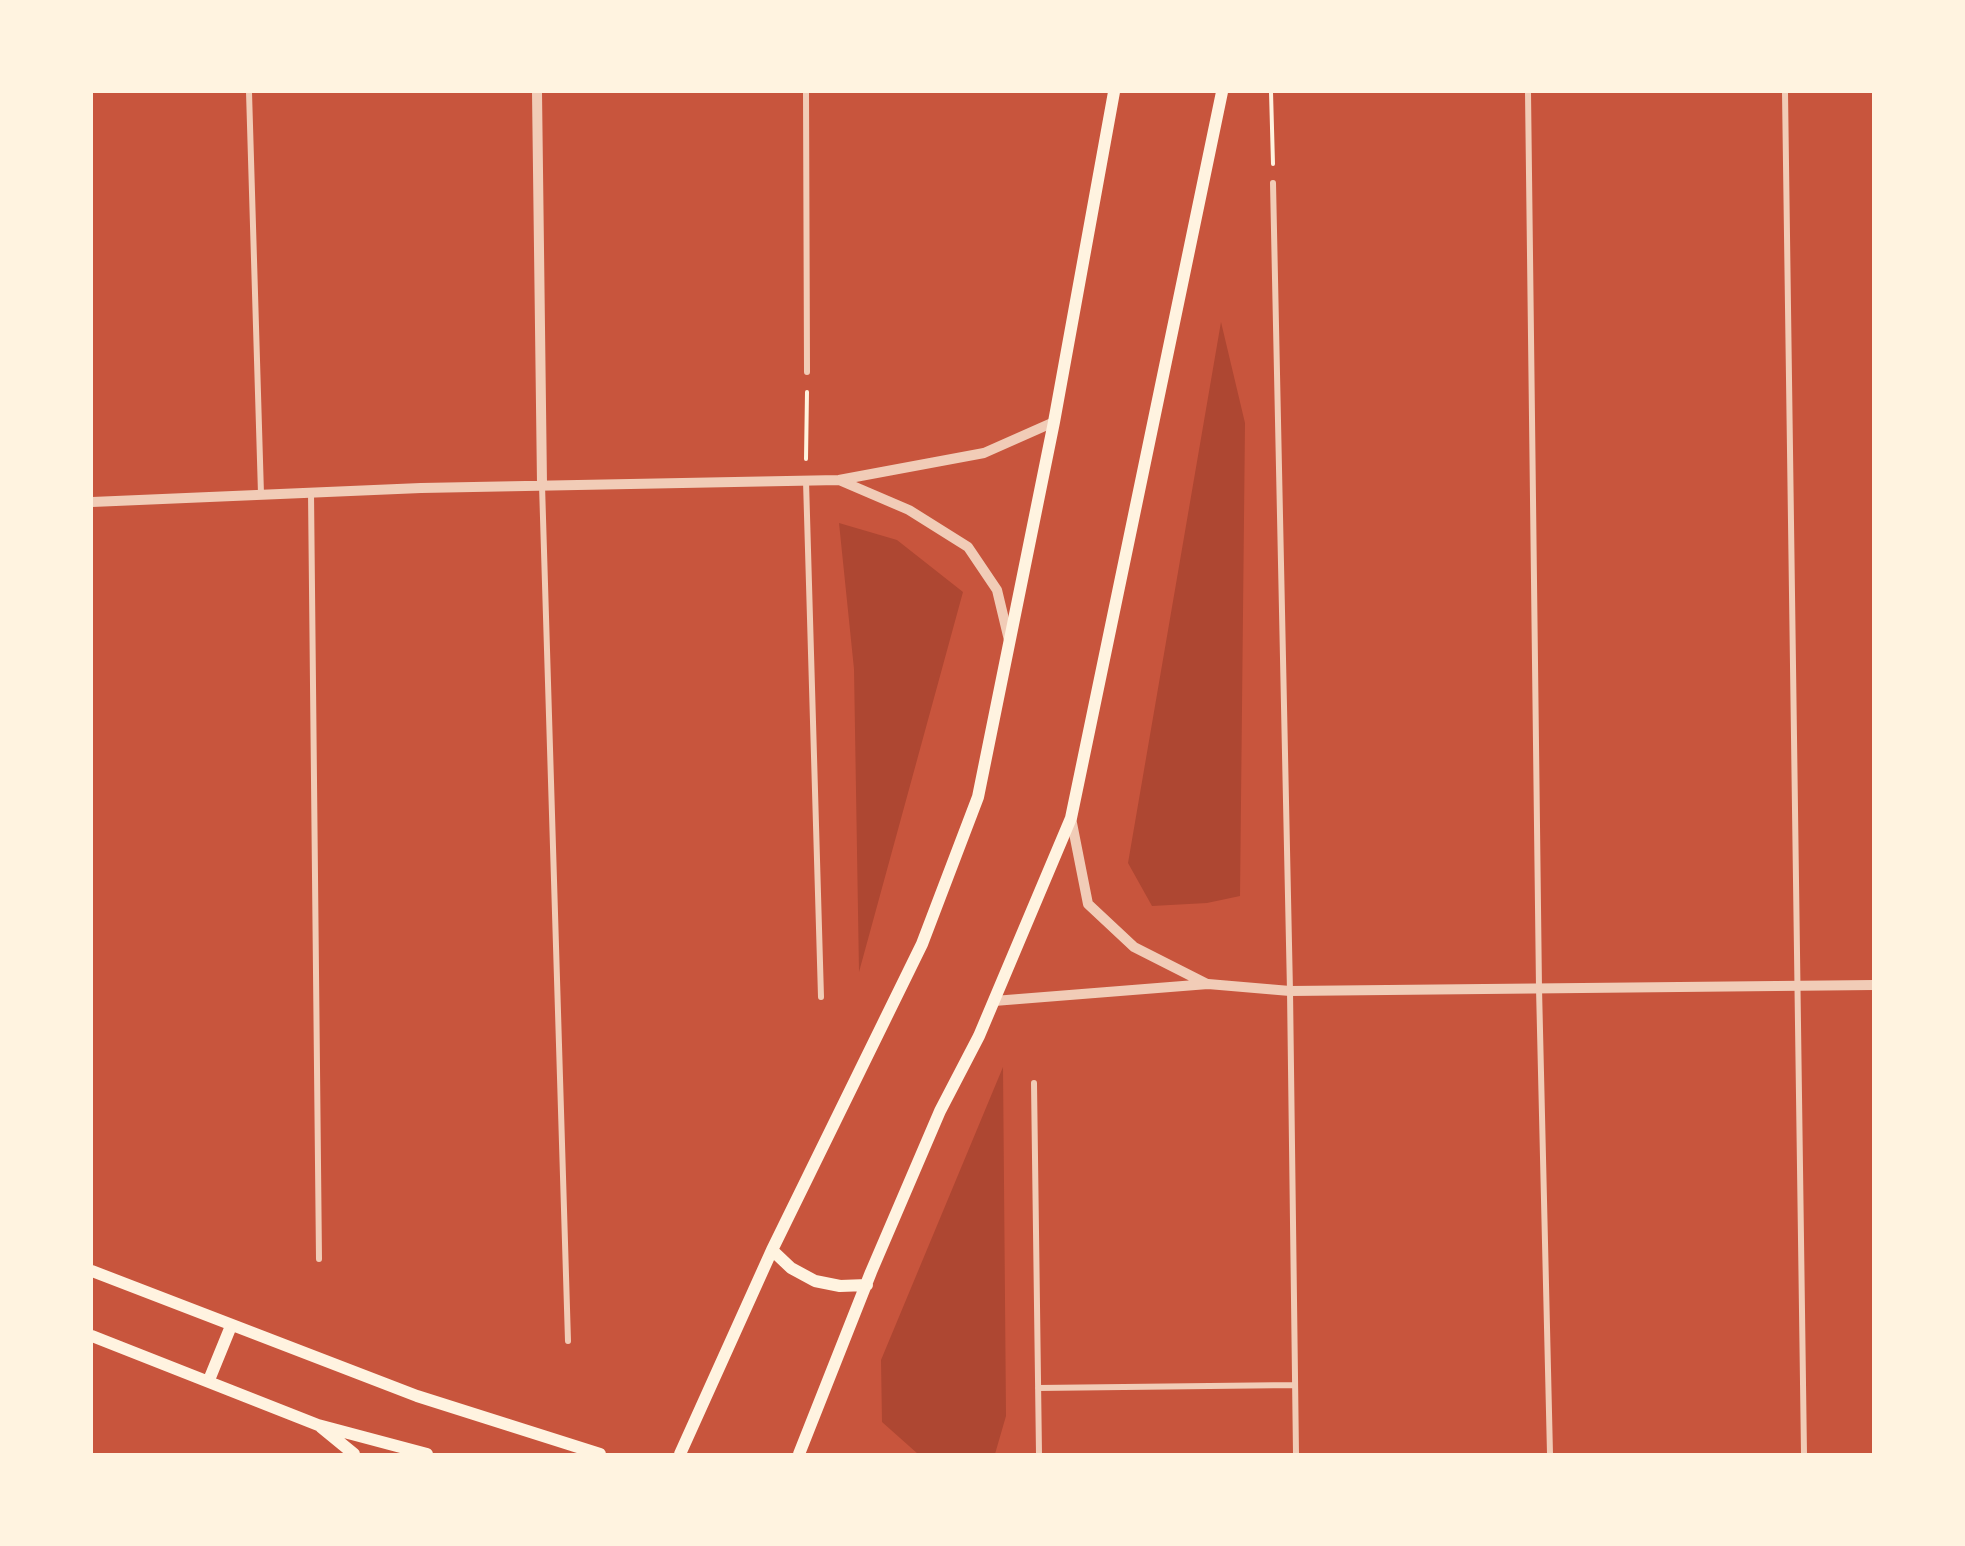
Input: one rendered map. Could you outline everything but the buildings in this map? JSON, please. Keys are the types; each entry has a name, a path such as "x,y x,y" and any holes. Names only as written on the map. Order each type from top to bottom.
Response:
{"main road":[{"path":"680,1455 771,1250 922,944 978,797 1054,422 1114,92"},
{"path":"799,1455 940,1111 994,1001 1071,818 1222,92"},
{"path":"771,1250 791,1268 815,1281 840,1286 867,1285"},
{"path":"92,1271 417,1396 600,1455"},
{"path":"209,1380 231,1326"},
{"path":"92,1336 209,1380 318,1425 428,1455"},
{"path":"318,1425 354,1455"}],"street":[{"path":"249,92 261,494"},
{"path":"537,92 542,484 568,1341"},
{"path":"806,92 807,372"},
{"path":"1528,92 1539,988 1550,1455"},
{"path":"1785,92 1804,1455"},
{"path":"1273,183 1290,991 1296,1455"},
{"path":"92,502 542,484 839,480 984,453 1054,422"},
{"path":"839,480 909,510 968,547 997,590 1010,642"},
{"path":"806,481 821,997"},
{"path":"311,493 319,1259"},
{"path":"1071,818 1088,904 1134,947 1208,984"},
{"path":"994,1001 1208,984 1290,991 1874,985"},
{"path":"1034,1083 1039,1455"},
{"path":"1038,1388 1295,1385"}],"path":[{"path":"1271,92 1273,183"},
{"path":"806,481 807,372"}],"shaded area":[{"path":"1221,322 1245,423 1240,896 1207,903 1152,906 1128,863"},
{"path":"839,523 897,540 963,592 859,972 854,669"},
{"path":"1003,1067 1006,1416 995,1454 918,1454 882,1422 881,1360"}]}
